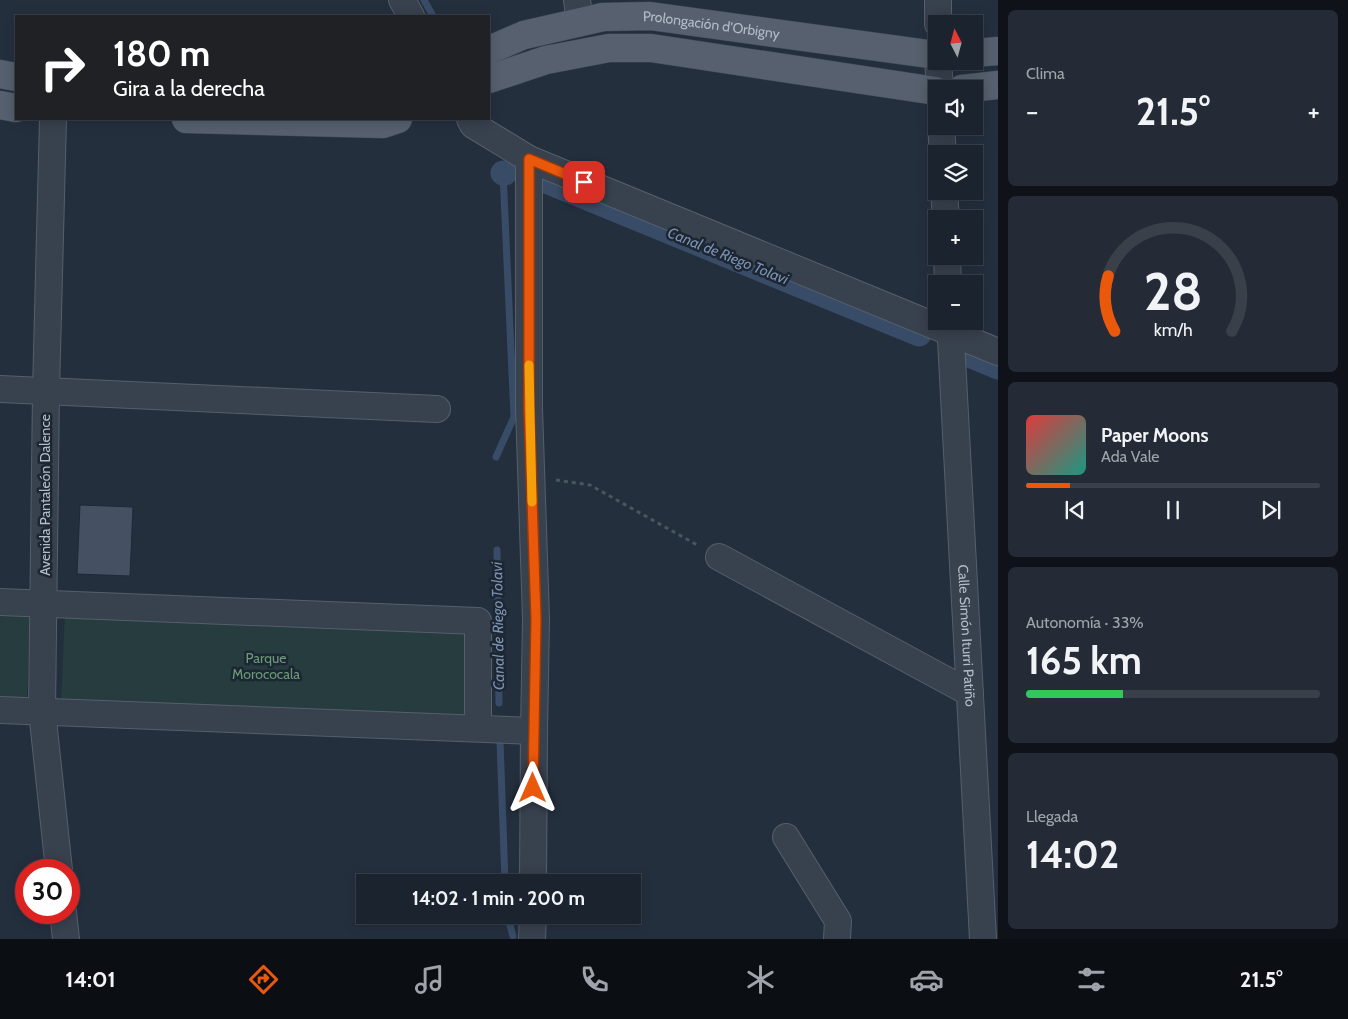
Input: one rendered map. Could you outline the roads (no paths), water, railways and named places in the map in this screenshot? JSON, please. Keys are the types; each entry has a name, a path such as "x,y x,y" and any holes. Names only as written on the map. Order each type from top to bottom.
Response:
{"main road":[{"name":"Prolongación d'Orbigny","path":"490,50 578,11 603,17 650,16 928,54"},
{"path":"490,79 555,58 609,48 651,48 928,90"},
{"path":"983,51 998,50"},
{"path":"0,74 15,77"},
{"path":"983,87 998,85"},
{"path":"0,104 15,108"},
{"path":"225,120 383,124 395,120"}],"street":[{"path":"402,0 410,15"},
{"path":"938,0 938,15"},
{"name":"Avenida Pantaleón Dalence","path":"53,120 46,391 42,711 57,859"},
{"path":"470,120 473,125 529,159 928,317"},
{"path":"529,159 529,408 536,619 533,874"},
{"name":"Calle Simón Iturri Patiño","path":"950,330 983,939"},
{"path":"957,330 998,352"},
{"path":"0,389 437,409"},
{"path":"719,557 970,693"},
{"path":"0,602 478,621 478,728"},
{"path":"0,710 534,731"},
{"path":"786,837 838,921 837,939"},
{"path":"64,924 66,939"},
{"path":"532,939 533,924"}],"waterway":[{"name":"Canal de Riego Tolavi","path":"424,0 432,15"},
{"name":"Canal de Riego Tolavi","path":"496,457 514,417 503,173"},
{"name":"Canal de Riego Tolavi","path":"536,179 541,179 919,334"},
{"name":"Canal de Riego Tolavi","path":"957,350 998,367"},
{"name":"Canal de Riego Tolavi","path":"497,550 499,703"},
{"name":"Canal de Riego Tolavi","path":"500,741 505,874"},
{"name":"Canal de Riego Tolavi","path":"510,924 513,936"}],"park label":[{"name":"Parque Morococala","path":"266,666"}]}
